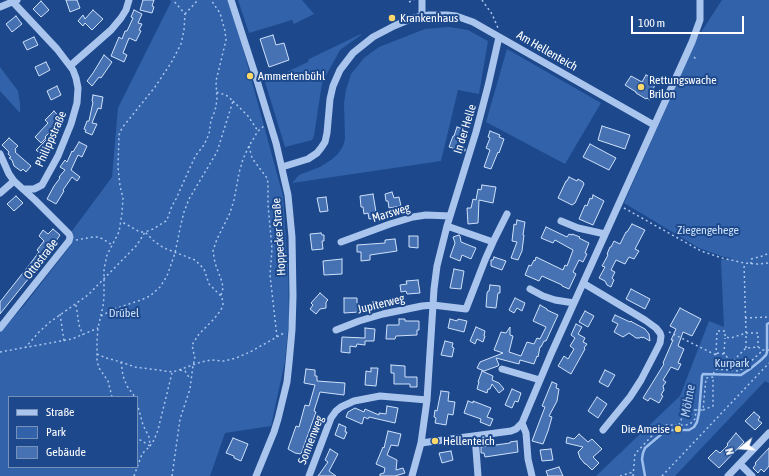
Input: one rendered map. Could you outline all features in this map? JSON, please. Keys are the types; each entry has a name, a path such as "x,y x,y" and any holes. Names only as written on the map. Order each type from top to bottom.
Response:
{"street":[{"path":"70,66 111,30 126,10 129,0"},
{"name":"Hoppecker Straße","path":"231,0 270,121 282,167 288,195 292,237 292,330 289,369 274,432 256,476"},
{"path":"422,0 422,16"},
{"path":"421,443 513,430 522,423 604,234 692,42 700,20 700,0"},
{"path":"0,7 15,1"},
{"name":"Philippstraße","path":"15,1 70,66 76,78 78,88 77,103 71,124 58,156 42,185 34,189 24,189"},
{"name":"Am Hellenteich","path":"282,167 308,159 317,153 325,142 333,86 340,70 353,53 379,33 407,20 422,16 442,15 460,17 473,22 654,125"},
{"name":"In der Helle","path":"412,476 421,443 427,400 437,266 446,226 476,132 499,37"},
{"path":"0,154 14,181 24,189"},
{"path":"0,193 14,181"},
{"name":"Ottostraße","path":"0,328 70,239 69,234 24,189"},
{"path":"433,305 467,309 482,265 507,214"},
{"name":"Marsweg","path":"341,242 413,217 426,215 450,216"},
{"path":"561,220 578,228 604,234"},
{"path":"446,226 493,242"},
{"path":"583,283 645,320 656,328 660,333 661,339 646,372 637,387 604,430"},
{"path":"530,289 555,300 574,303"},
{"name":"Jupiterweg","path":"336,330 383,314 433,305"},
{"path":"502,369 540,380"},
{"name":"Sonnenweg","path":"309,476 330,418 341,406 354,401 380,396 427,400"},
{"path":"522,423 526,433 528,459 532,476"},
{"path":"728,476 769,433"},
{"path":"475,436 478,476"},
{"path":"740,464 752,476"}],"path":[{"path":"112,396 108,380 99,368 97,354 98,328 104,297 104,269 106,255 119,232 122,221 123,198 118,167 119,135 122,128 155,87 171,63 180,44 183,36 184,14 173,0"},
{"path":"184,14 198,0"},
{"path":"122,221 140,232 145,232 166,221 194,161 207,140 217,100 216,81 226,35 220,14 211,0"},
{"path":"409,2 414,0"},
{"path":"482,0 494,17 499,37"},
{"path":"216,92 226,95 233,101 248,116 258,131"},
{"path":"101,316 119,307 146,298 156,291 164,282 175,253 182,217 189,199 217,152 233,101"},
{"path":"221,296 223,288 222,282 215,263 213,251 217,239 230,213 239,173 249,146 258,131 270,121"},
{"path":"249,146 254,161 267,178 268,183 268,205 272,254 270,275 277,336"},
{"path":"618,204 695,249 722,258 744,263 769,263"},
{"path":"145,232 155,242 164,248 195,260 204,269 209,284 221,296 223,304 221,310 192,345 195,359 187,399 180,419 172,476"},
{"path":"25,348 39,332 60,314 76,305 88,295 137,245 145,232"},
{"path":"70,239 78,240 98,237 112,245"},
{"path":"751,264 751,259 769,253"},
{"path":"744,263 746,348"},
{"path":"76,305 78,325 83,335"},
{"path":"60,314 64,341"},
{"path":"745,318 769,317"},
{"path":"0,352 64,341 98,328"},
{"path":"656,328 668,331 716,354 724,354 732,362 732,370"},
{"path":"97,354 134,366 172,372 206,361 224,361 236,358 250,352 277,336 292,330"},
{"path":"679,425 685,410 702,410 713,406 713,376 716,369 717,331 725,331 724,354"},
{"path":"725,337 731,338 746,333 758,333 758,348"},
{"path":"732,362 746,348 769,350"},
{"path":"716,369 740,371 763,350"},
{"path":"121,362 123,376 127,386 134,396"},
{"path":"662,476 769,363"},
{"path":"179,370 185,371 191,380"},
{"path":"138,465 142,454 154,440 158,430 172,372"},
{"path":"702,410 706,378 713,376"},
{"path":"138,406 149,437 150,446"},
{"path":"633,476 635,454 660,427 664,425 690,424 695,419 697,410"},
{"path":"138,439 150,446"},
{"path":"620,476 633,472"}],"green space":[{"name":"Drübel","path":"170,0 228,0 241,41 283,196 288,257 289,320 285,361 271,426 225,433 210,476 0,476 0,333 26,303 71,245 72,231 112,177 118,108 171,2"},
{"path":"238,0 302,0 314,14 294,24 292,20 249,33"},
{"path":"722,0 769,0 769,383 765,381 675,476 596,476 680,396 709,321 724,327 721,260 733,258 724,257 699,248 624,203 696,40"},
{"path":"449,27 468,30 488,41 479,94 458,90 441,161 292,183 299,175 320,167 331,160 338,154 343,146 345,139 344,103 346,90 351,74 364,58 379,47 425,29"},
{"path":"361,34 340,50 322,83 314,136 312,140 285,147 265,82 308,62 309,59"},
{"path":"507,49 601,103 565,164 486,122"},
{"path":"0,67 18,91 20,113 0,91"}],"building":[{"path":"66,0 77,0 80,8 70,12"},
{"path":"143,0 154,0 152,13 140,10"},
{"path":"41,1 49,10 41,17 33,9"},
{"path":"93,10 103,19 92,30 85,23 83,26 78,21 83,15 85,19"},
{"path":"134,10 142,14 138,23 142,24 139,30 141,31 136,41 129,38 123,53 127,55 124,62 111,56 119,37 122,39 125,31 127,31 133,18 131,17"},
{"path":"16,16 22,24 12,32 6,24"},
{"path":"273,35 276,45 284,43 289,60 269,67 260,39"},
{"path":"34,37 38,45 27,50 23,42"},
{"path":"104,55 112,62 101,78 99,77 92,86 87,81"},
{"path":"46,62 50,70 39,76 35,67"},
{"name":"Rettungswache Brilon","path":"646,75 657,81 653,89 656,91 650,100 636,93 625,85 631,76 642,82"},
{"path":"57,86 61,95 51,100 47,91"},
{"path":"93,95 103,97 101,109 98,108 92,123 97,124 92,135 85,132 86,130 84,129 87,121 89,121"},
{"path":"54,111 61,119 41,143 35,137 48,123 45,120"},
{"path":"602,126 630,135 625,149 598,140"},
{"path":"457,127 466,130 463,139 465,140 463,145 465,151 449,147"},
{"path":"490,131 500,135 499,137 504,139 491,169 484,167 490,150 486,148 490,138 488,137"},
{"path":"9,138 18,146 15,149 15,152 31,166 26,172 23,169 21,171 14,166 12,160 9,158 11,157 8,154 9,152 2,145"},
{"path":"46,140 53,147 44,157 36,150"},
{"path":"79,142 87,146 82,157 78,155 71,170 80,177 77,181 72,177 56,204 47,199 60,178 59,177 65,170 60,167 65,160 67,162 72,151 73,152"},
{"path":"590,144 616,158 609,170 583,157"},
{"path":"569,177 577,181 578,179 584,184 575,203 572,205 558,198"},
{"path":"482,185 496,187 493,203 479,200 478,223 468,224 467,208 471,208 473,199 476,200 478,189 481,190"},
{"path":"392,192 394,198 399,197 401,206 389,208 385,194"},
{"path":"373,194 377,218 369,219 368,213 364,214 363,207 361,207 360,196"},
{"path":"593,195 604,201 593,225 579,219 585,205 587,206"},
{"path":"16,196 23,203 14,211 7,204"},
{"path":"326,197 328,211 320,212 317,198"},
{"path":"517,220 525,222 522,251 518,260 511,258 517,242 512,241 514,224 516,225"},
{"path":"632,224 645,230 635,249 639,251 634,259 629,257 625,264 616,260 611,270 615,272 612,278 614,280 611,287 599,278 605,267 602,266 614,241 620,244"},
{"path":"546,227 567,237 569,234 572,234 589,243 585,253 587,254 583,262 579,260 573,272 576,274 569,289 542,276 539,281 525,275 529,265 531,266 536,257 563,270 565,265 567,266 573,250 555,240 553,243 541,238"},
{"path":"53,229 60,235 56,241 58,242 0,314 0,302 39,252 37,250 44,241 39,236 43,230 48,234"},
{"path":"321,233 324,235 324,241 322,241 323,249 312,250 310,234"},
{"path":"459,235 461,242 476,248 471,259 462,255 460,261 450,257 455,243 453,237"},
{"path":"409,236 418,236 418,248 409,247"},
{"path":"395,239 397,251 370,255 370,260 361,261 361,252 357,252 357,245 385,243 385,240"},
{"path":"494,257 506,261 502,270 491,266 491,260 493,260"},
{"path":"342,259 342,274 324,275 323,261"},
{"path":"454,269 464,271 461,289 450,288"},
{"path":"418,280 420,293 407,294 406,291 401,292 400,285 407,284 406,281"},
{"path":"490,285 500,286 500,293 498,293 496,308 486,307 487,293"},
{"path":"631,289 650,299 645,309 626,299"},
{"path":"320,293 328,300 326,302 326,308 320,309 316,314 310,309 313,305 311,303"},
{"path":"344,298 357,298 359,312 344,313"},
{"path":"515,298 525,303 522,311 517,308 514,313 509,310"},
{"path":"540,305 558,315 546,341 544,341 540,347 538,357 537,356 534,364 520,360 519,364 496,358 499,365 498,366 484,371 477,368 480,362 503,353 494,350 501,332 506,333 510,327 510,335 513,336 509,352 521,356 527,342 534,344 537,338 540,339 546,327 533,321"},
{"path":"680,308 701,319 692,336 683,332 678,346 684,349 678,363 681,364 678,370 671,367 663,380 666,382 663,386 664,390 661,395 663,396 659,403 650,398 648,401 643,398 664,364 663,363 676,329 670,326"},
{"path":"585,311 594,316 588,327 579,322"},
{"path":"615,315 630,322 631,321 645,329 649,334 650,341 643,337 636,338 629,333 623,337 614,332 618,324 612,321"},
{"path":"399,319 405,319 405,321 419,321 419,330 417,330 417,335 396,336 395,339 386,339 387,325 399,325"},
{"path":"450,319 467,321 464,332 448,328"},
{"path":"576,324 582,327 578,334 585,338 583,342 587,344 571,374 558,366 564,356 568,359 574,349 570,346 575,338 571,335"},
{"path":"476,327 485,331 485,336 483,342 477,339 475,344 470,341"},
{"path":"365,328 375,329 374,341 365,341 365,345 357,344 356,347 350,346 350,353 341,352 342,337 365,338"},
{"path":"445,341 453,343 452,347 454,348 452,357 441,355"},
{"path":"391,365 405,366 405,377 417,377 417,387 410,387 410,384 394,384 394,373 391,373"},
{"path":"371,368 378,368 376,386 365,385 366,371 371,372"},
{"path":"306,369 315,370 317,381 345,383 344,395 320,392 314,411 316,412 301,454 295,453 288,449 296,426 299,427 305,405 309,406 315,385 304,383"},
{"path":"605,370 615,375 608,387 599,382"},
{"path":"482,371 493,376 492,380 499,383 504,389 499,393 492,384 487,393 477,389"},
{"path":"552,382 557,384 556,388 559,389 557,401 549,416 552,417 543,444 532,441 545,407 542,406"},
{"path":"512,389 521,393 518,402 515,401 512,408 505,405"},
{"path":"441,391 449,392 448,401 455,402 453,415 448,414 446,425 435,423 436,418 434,417 435,410 437,411"},
{"path":"597,397 607,404 598,418 588,411"},
{"path":"468,401 473,403 473,401 491,408 487,417 493,419 490,426 480,422 481,419 464,413"},
{"path":"387,406 398,408 395,423 369,417 368,419 364,417 362,424 346,417 348,412 355,408 364,412 365,409 379,415 379,413 386,414"},
{"path":"754,412 760,417 758,420 762,423 755,430 745,421"},
{"path":"339,424 346,427 345,432 347,432 344,439 335,435"},
{"path":"388,431 401,434 398,446 391,445 387,455 397,460 396,470 403,468 405,473 395,476 380,476 380,474 384,473 385,468 376,464 383,447 384,448"},
{"path":"736,433 744,442 719,468 708,458 716,450 720,453 728,445 727,444"},
{"path":"579,434 588,442 592,439 602,449 593,457 599,463 592,470 580,458 578,452 583,447 566,443 567,437 574,439"},
{"path":"233,438 248,444 241,461 226,453"},
{"path":"517,441 518,452 485,457 484,453 481,453 481,447"},
{"path":"769,448 769,466 764,472 761,469 758,473 753,468 756,464 755,463"},
{"path":"330,449 338,454 329,471 336,476 318,476 328,462 325,460"},
{"path":"551,449 553,460 542,461 540,450"},
{"path":"451,451 453,460 442,463 439,453"},
{"path":"559,467 563,476 548,476 546,471"}],"waterway":[{"name":"Möhne","path":"645,476 642,459 645,448 664,432 670,430 689,430 694,427 697,422 703,374 741,375 750,369 766,355 767,324 769,323"}],"place":[{"name":"Krankenhaus","path":"392,18"},
{"name":"Ammertenbühl","path":"250,76"},
{"name":"Rettungswache Brilon","path":"641,87"},
{"name":"Die Ameise","path":"678,429"},
{"name":"Hellenteich","path":"435,441"}],"park label":[{"name":"Ziegengehege","path":"708,230"},
{"name":"Kurpark","path":"732,363"}]}
